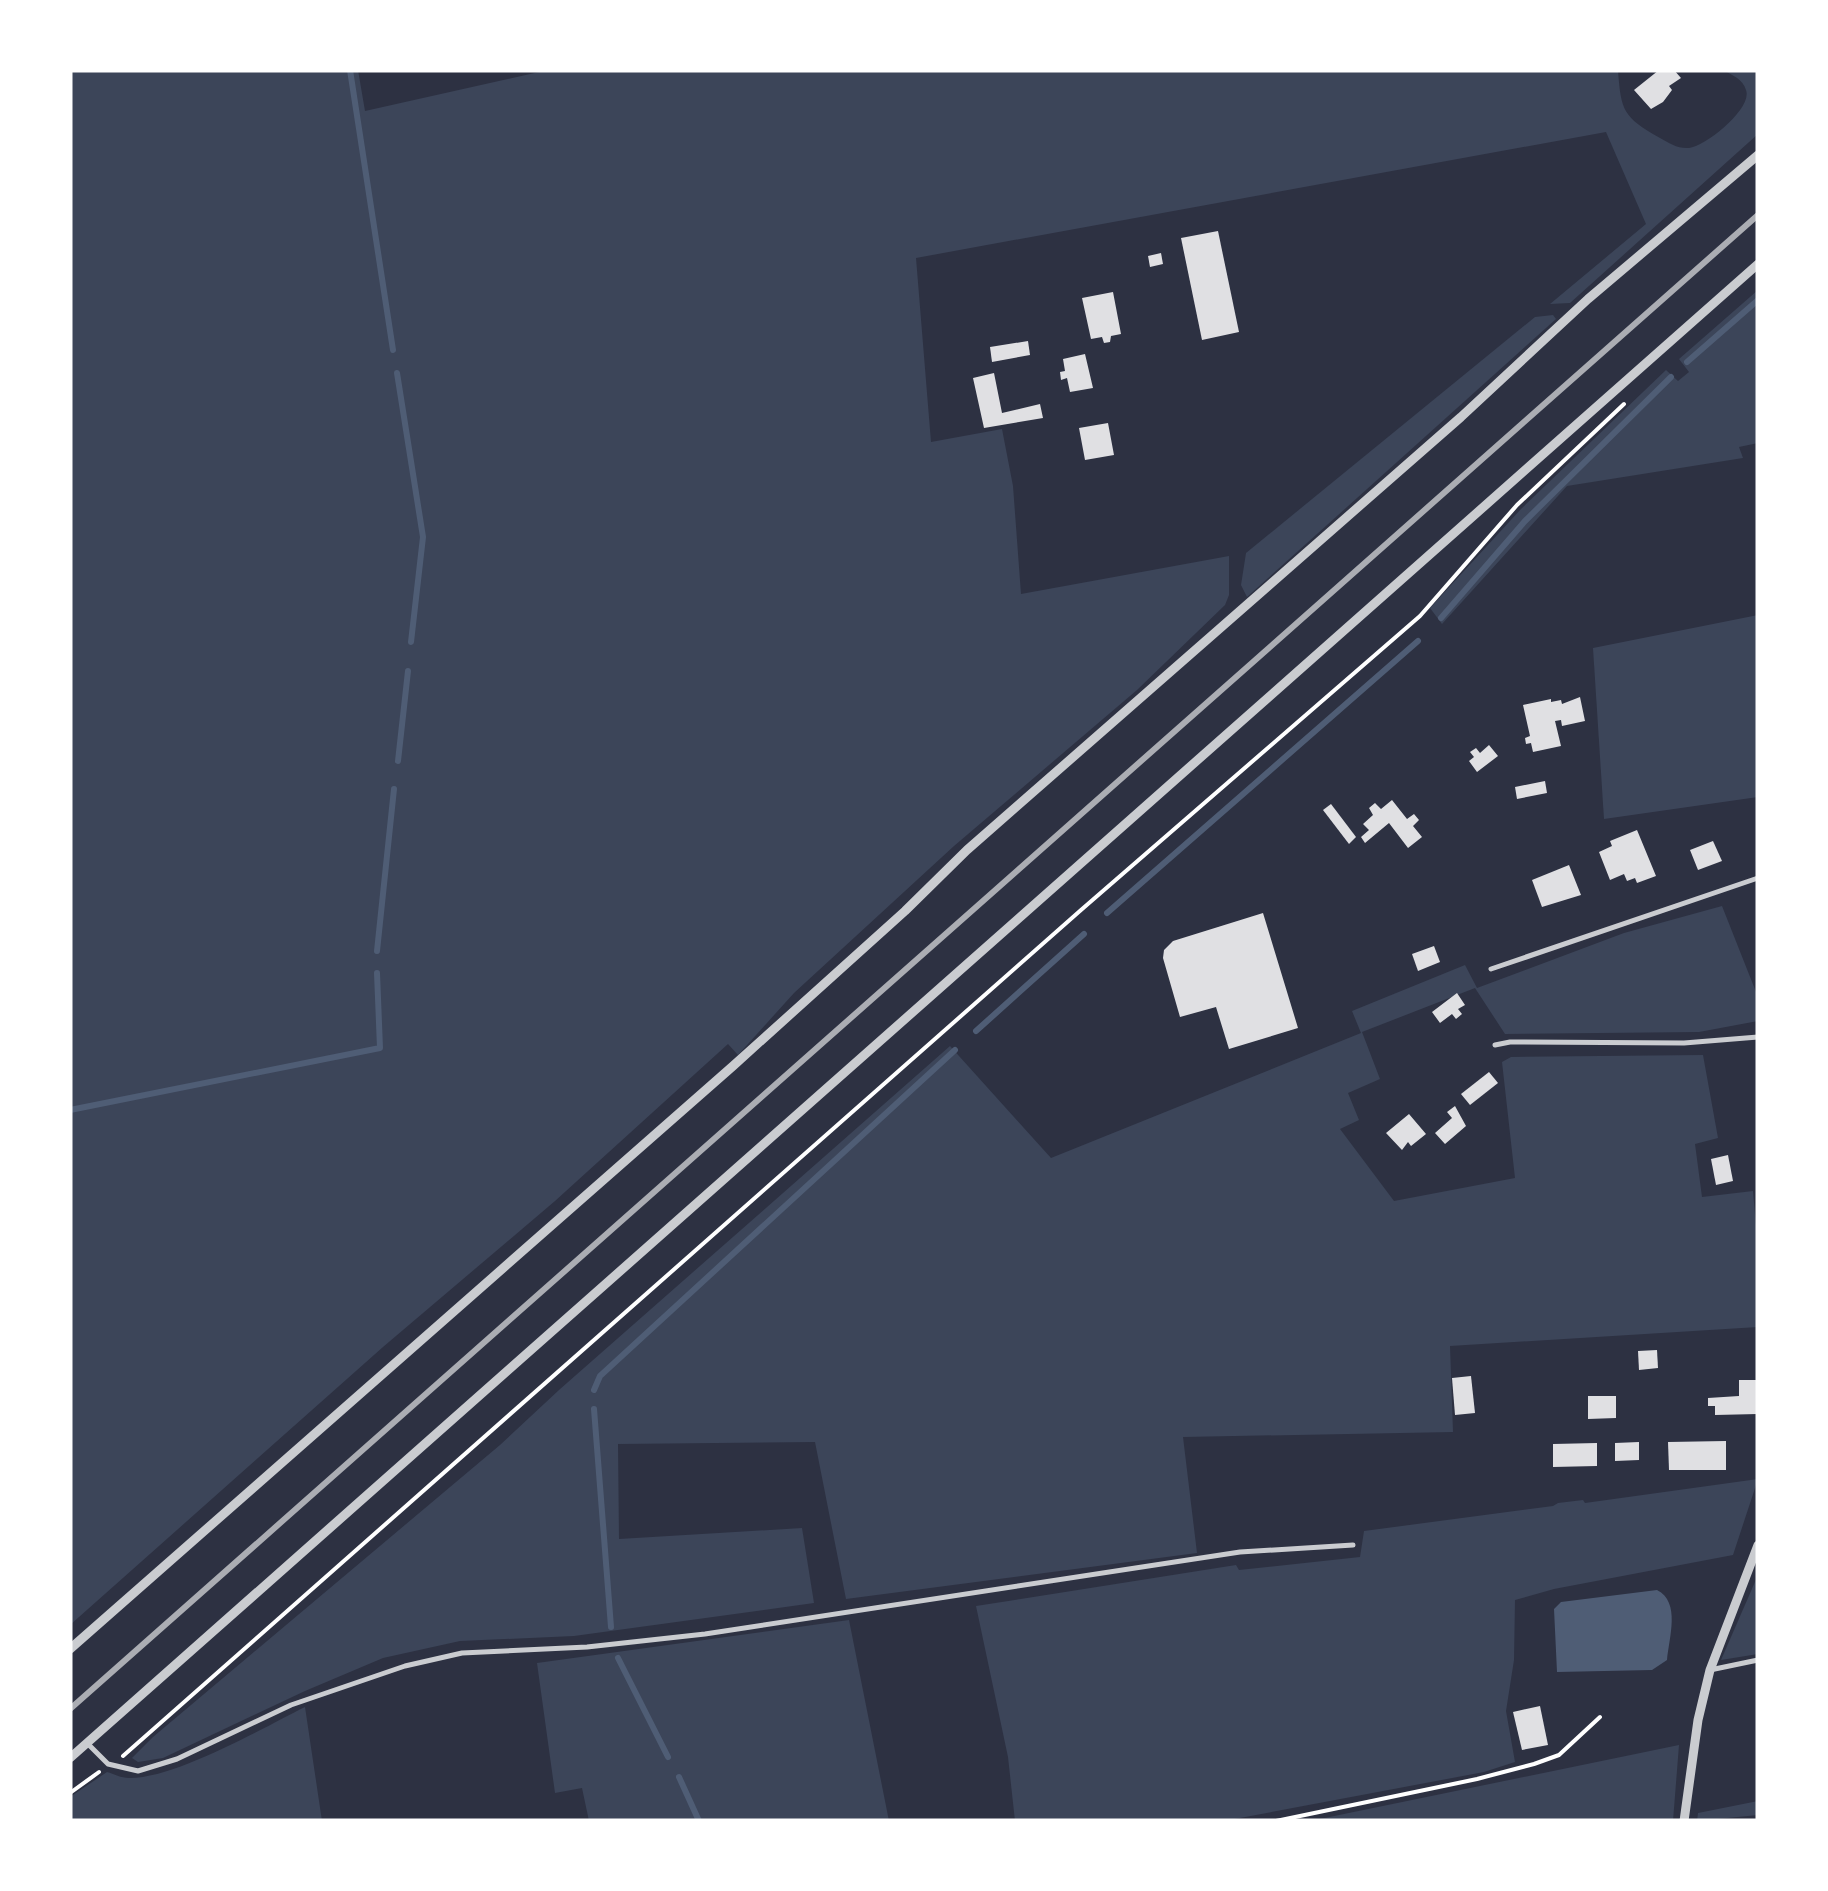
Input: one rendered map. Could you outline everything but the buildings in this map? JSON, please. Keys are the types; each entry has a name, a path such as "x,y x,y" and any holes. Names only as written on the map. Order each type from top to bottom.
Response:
{"street":[{"path":"70,1649 733,1066 905,912 967,850 1364,504 1584,302 1758,155"},
{"path":"70,1758 1758,264"},
{"path":"1684,1821 1698,1720 1710,1670 1758,1544"}],"lane":[{"path":"1491,970 1758,878"},
{"path":"1495,1046 1510,1042 1684,1044 1758,1037"},
{"path":"87,1744 108,1764 138,1770 160,1766 291,1705 405,1666 462,1653 587,1647 705,1634 1240,1552 1353,1545"},
{"path":"1710,1670 1758,1660"}],"path":[{"path":"70,1793 128,1753 1081,910 1420,616 1517,505 1628,400"},
{"path":"1276,1821 1476,1779 1559,1756 1600,1717"}],"shaded area":[{"path":"70,70 358,70 365,111 548,70 1618,70 1623,104 1631,118 1667,142 1685,148 1697,146 1716,134 1736,116 1746,98 1745,86 1723,70 1758,70 1758,134 1570,303 1550,304 1646,224 1606,132 916,258 931,442 1002,429 1013,486 1021,594 1229,556 1229,595 1225,605 1137,690 954,846 794,993 738,1055 728,1044 555,1201 383,1347 70,1625"},
{"path":"1758,290 1758,443 1739,447 1743,458 1567,486 1442,624 1430,608 1521,509 1666,370 1678,381 1689,372 1679,359"},
{"path":"1553,315 1556,319 1247,597 1241,585 1246,553 1535,317"},
{"path":"1758,615 1758,797 1604,819 1593,648"},
{"path":"1722,906 1758,997 1758,1021 1699,1032 1505,1034 1475,988 1362,1032 1380,1079 1348,1093 1359,1120 1340,1129 1394,1201 1515,1178 1502,1062 1511,1057 1703,1055 1718,1138 1695,1144 1702,1197 1753,1191 1758,1327 1450,1346 1453,1432 1183,1437 1197,1553 846,1599 815,1442 618,1444 619,1539 802,1528 814,1603 574,1636 460,1641 383,1658 163,1758 138,1762 132,1758 500,1445 950,1046 1051,1158 1361,1033 1352,1011 1465,965 1477,988 1624,933"},
{"path":"1758,1479 1733,1555 1515,1600 1514,1660 1506,1711 1515,1762 1484,1772 1224,1821 1015,1821 1008,1757 976,1606 1236,1565 1239,1570 1360,1557 1364,1531"},
{"path":"1758,1575 1758,1654 1721,1660"},
{"path":"1657,1590 1669,1603 1671,1612 1667,1660 1652,1670 1557,1672 1554,1609 1561,1602"},
{"path":"849,1620 889,1821 589,1821 582,1788 555,1793 537,1663"},
{"path":"305,1707 322,1821 70,1821 70,1797 107,1772 129,1778 170,1770 218,1751"},
{"path":"1679,1745 1673,1821 1310,1821"},
{"path":"1758,1801 1758,1815 1697,1821 1698,1813"}],"waterway":[{"path":"350,70 393,350"},
{"path":"1687,362 1758,300"},
{"path":"397,373 423,537 411,642"},
{"path":"1441,618 1525,521 1671,377"},
{"path":"1107,913 1418,641"},
{"path":"398,761 408,671"},
{"path":"377,951 394,789"},
{"path":"976,1031 1084,934"},
{"path":"70,1110 380,1048 377,973"},
{"path":"594,1390 600,1376 955,1050"},
{"path":"594,1409 611,1627"},
{"path":"618,1658 668,1757"},
{"path":"679,1777 699,1821"}],"railway":[{"path":"70,1709 1758,215"}]}
